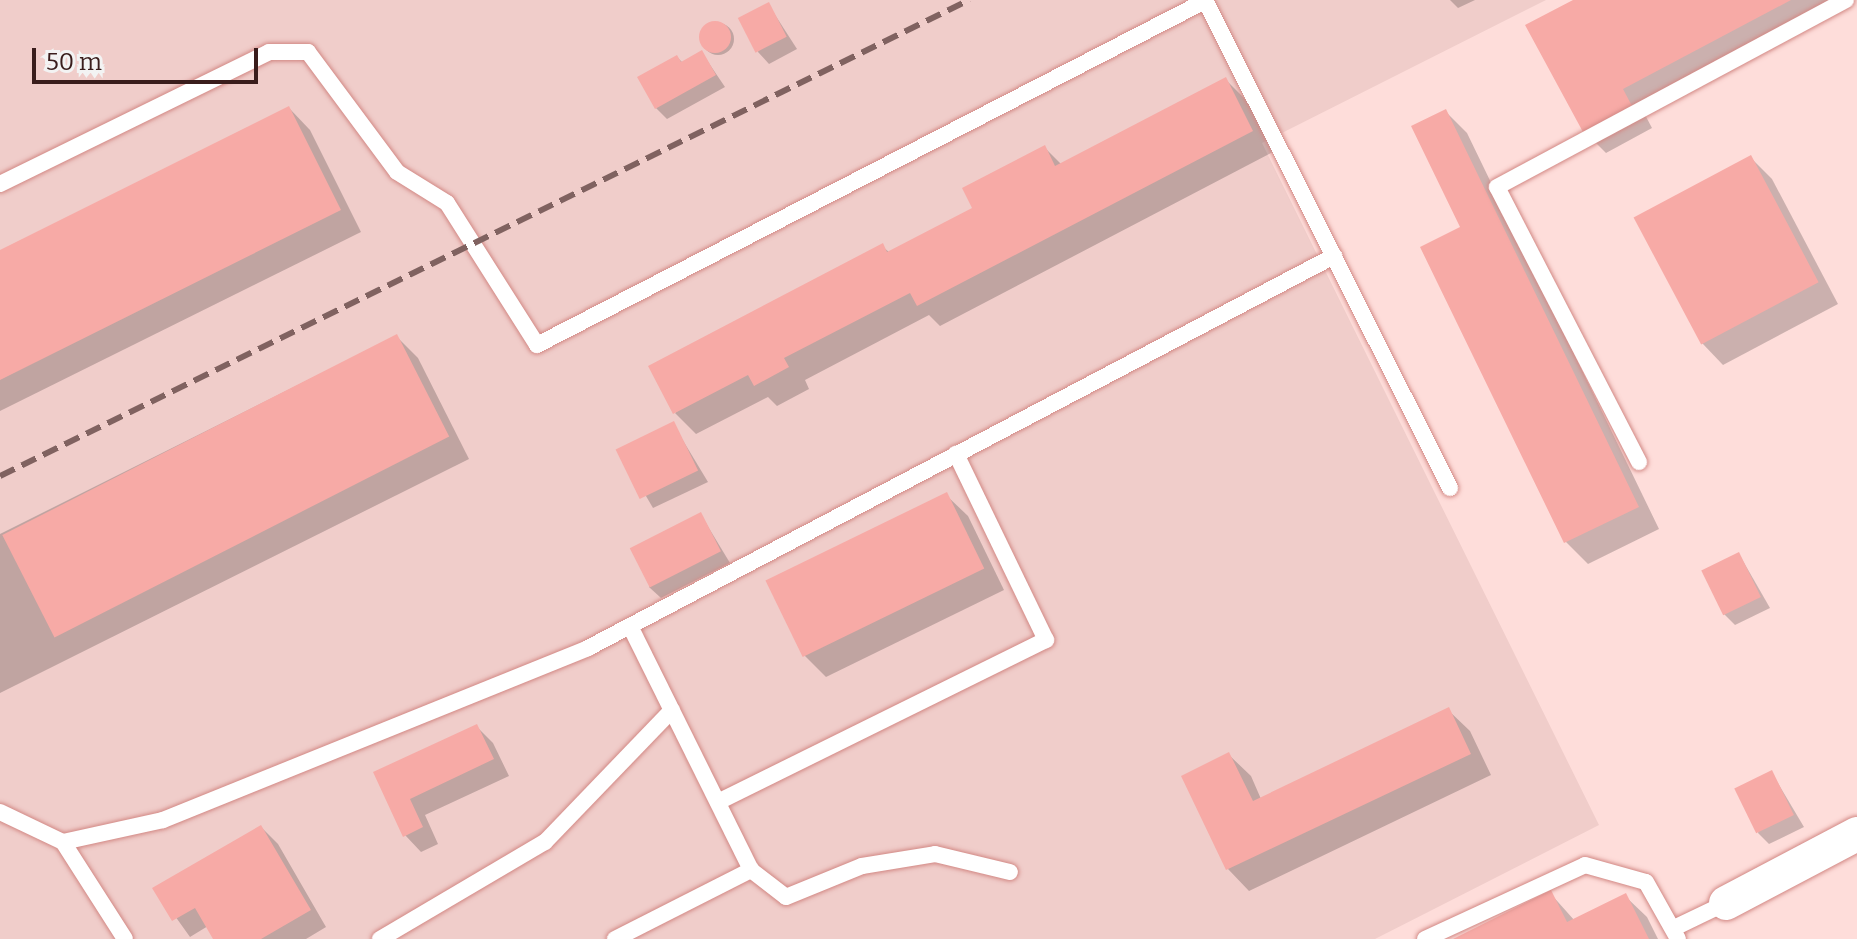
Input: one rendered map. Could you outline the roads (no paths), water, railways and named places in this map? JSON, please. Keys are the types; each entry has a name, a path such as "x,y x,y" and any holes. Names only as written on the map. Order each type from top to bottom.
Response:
{"street":[{"path":"1726,903 1855,840"}],"lane":[{"path":"0,184 269,52 308,52 397,172 447,203 537,345 1205,0 1450,488"},
{"path":"1639,462 1497,187 1846,0"},
{"path":"63,842 163,820 588,648 1334,256"},
{"path":"718,802 1046,640 956,454"},
{"path":"630,626 751,870 786,897 862,866 935,854 1010,872"},
{"path":"380,939 545,842 672,710"},
{"path":"0,812 63,842 125,939"},
{"path":"1425,939 1585,865 1646,882 1676,934 1726,903"},
{"path":"615,939 751,870"}],"railway":[{"path":"0,476 969,0"}]}
